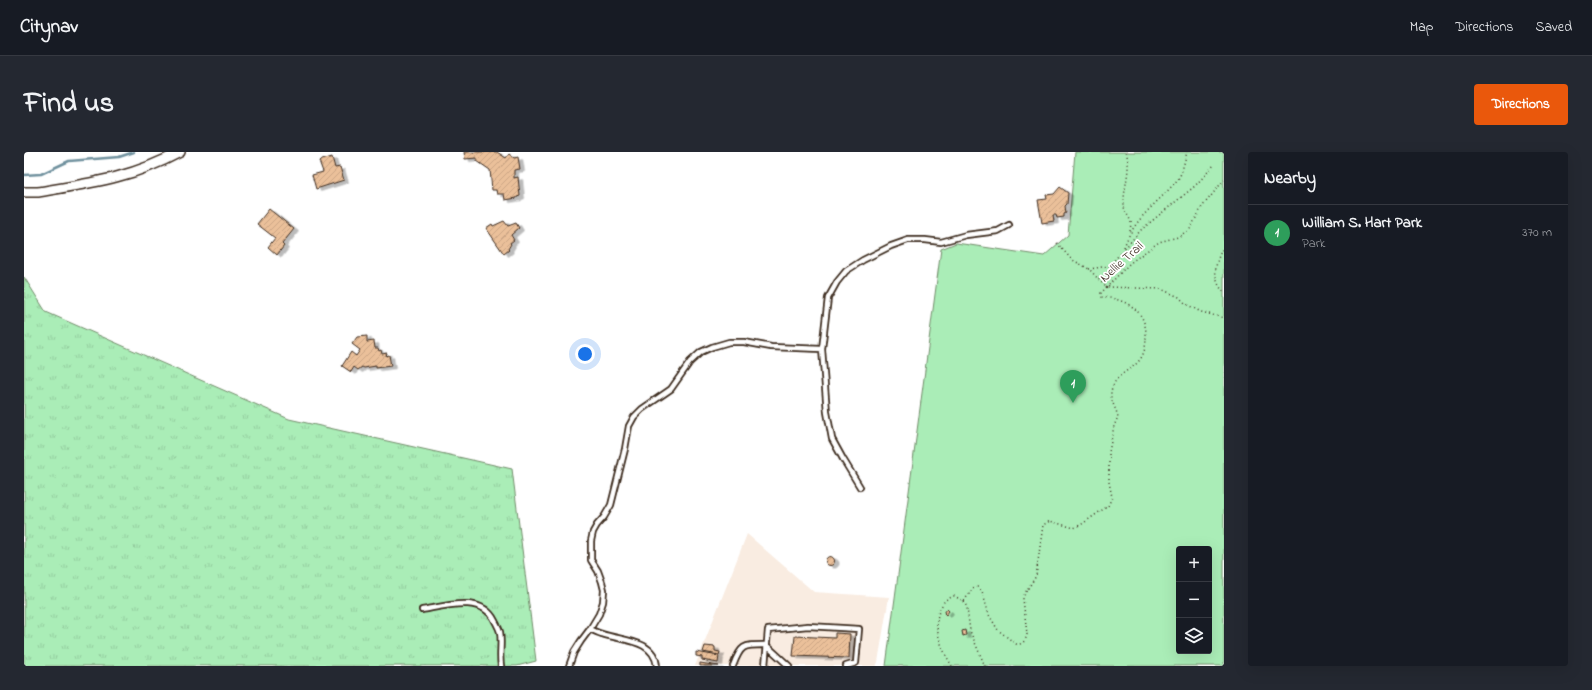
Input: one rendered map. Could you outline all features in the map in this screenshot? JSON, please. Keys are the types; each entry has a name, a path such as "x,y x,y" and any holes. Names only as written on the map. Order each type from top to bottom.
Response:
{"street":[{"path":"24,192 38,192 123,176 161,162 180,152"}],"lane":[{"path":"860,487 832,439 827,412 822,349 828,298 837,282 846,271 863,260 891,246 908,240 941,242 966,235 998,231 1009,225"},
{"path":"569,666 574,652 599,614 603,602 604,590 598,571 591,560 591,541 593,532 612,505 629,426 634,417 642,409 671,389 690,362 701,352 712,347 729,342 744,342 771,347 822,349"},
{"path":"422,610 450,605 474,604 484,608 492,614 500,630 501,666"},
{"path":"765,666 768,630 808,626 859,629 856,663 846,666"},
{"path":"590,629 602,634 641,644 651,651 656,660 657,666"},
{"path":"733,666 738,653 744,647 750,645 766,645 789,666"}],"path":[{"path":"1126,152 1128,173 1124,205 1131,223 1130,233"},
{"path":"1123,249 1136,224 1180,177 1187,152"},
{"path":"1089,269 1109,266 1142,229 1196,186 1215,164"},
{"name":"Nellie Trail","path":"964,601 974,587 978,587 982,591 989,615 998,630 1016,644 1024,642 1027,634 1023,599 1025,593 1036,576 1043,525 1050,521 1068,527 1078,527 1108,506 1112,497 1109,482 1109,452 1114,426 1118,417 1114,410 1111,393 1118,377 1142,357 1146,340 1146,323 1142,316 1126,302 1116,298 1102,297 1101,293 1109,287 1130,264 1159,242 1178,237 1190,229 1202,208 1224,180"},
{"path":"1057,243 1071,259 1089,269 1103,284 1109,287 1161,289 1179,297 1186,304 1201,312 1224,318"},
{"path":"1224,246 1217,259 1215,269 1216,279 1220,288 1224,292"},
{"path":"952,666 944,652 938,636 937,625 938,614 945,600 954,596 964,601 967,608 970,631 985,666"}],"shaded area":[{"path":"747,534 814,592 889,597 878,662 876,666 695,666"}],"green space":[{"path":"1075,152 1224,152 1224,666 886,666 941,249 956,243 1044,256 1068,235"},
{"path":"24,277 46,312 289,419 512,469 536,661 517,666 24,666"}],"building":[{"path":"464,152 497,152 506,158 509,154 514,158 518,157 520,169 514,170 514,178 518,177 520,196 505,200 504,194 497,194 496,190 492,190 490,170 477,161 477,158 465,159"},
{"path":"332,157 335,168 340,167 344,180 316,189 312,175 323,172 319,161"},
{"path":"1060,187 1068,193 1067,204 1065,206 1066,213 1064,214 1064,217 1057,218 1056,215 1053,215 1054,221 1042,223 1038,200 1047,199 1046,195 1054,194"},
{"path":"269,209 294,229 282,244 284,246 277,255 268,247 275,238 257,224"},
{"path":"504,221 508,226 516,223 519,228 511,235 514,240 510,243 509,250 504,254 486,228 492,224 493,226"},
{"path":"367,336 367,342 374,341 375,348 378,348 379,351 381,350 382,354 387,353 386,356 389,355 391,366 376,368 376,366 362,367 358,370 354,367 351,372 342,366 351,352 356,356 360,350 352,344 357,337"},
{"path":"830,556 835,561 830,566 825,561"},
{"path":"947,609 949,611 946,615 944,613"},
{"path":"965,630 966,635 963,636 962,631"},
{"path":"835,633 850,634 849,658 793,656 795,636 835,638"},
{"path":"705,646 715,647 715,651 720,652 719,655 703,652"},
{"path":"696,652 719,656 718,663 702,660 702,657 696,656"},
{"path":"700,663 719,666 700,666"}],"waterway":[{"path":"24,175 41,174 69,161 119,157 134,152"}],"place":[{"name":"William S. Hart Park","path":"1073,403"}]}
